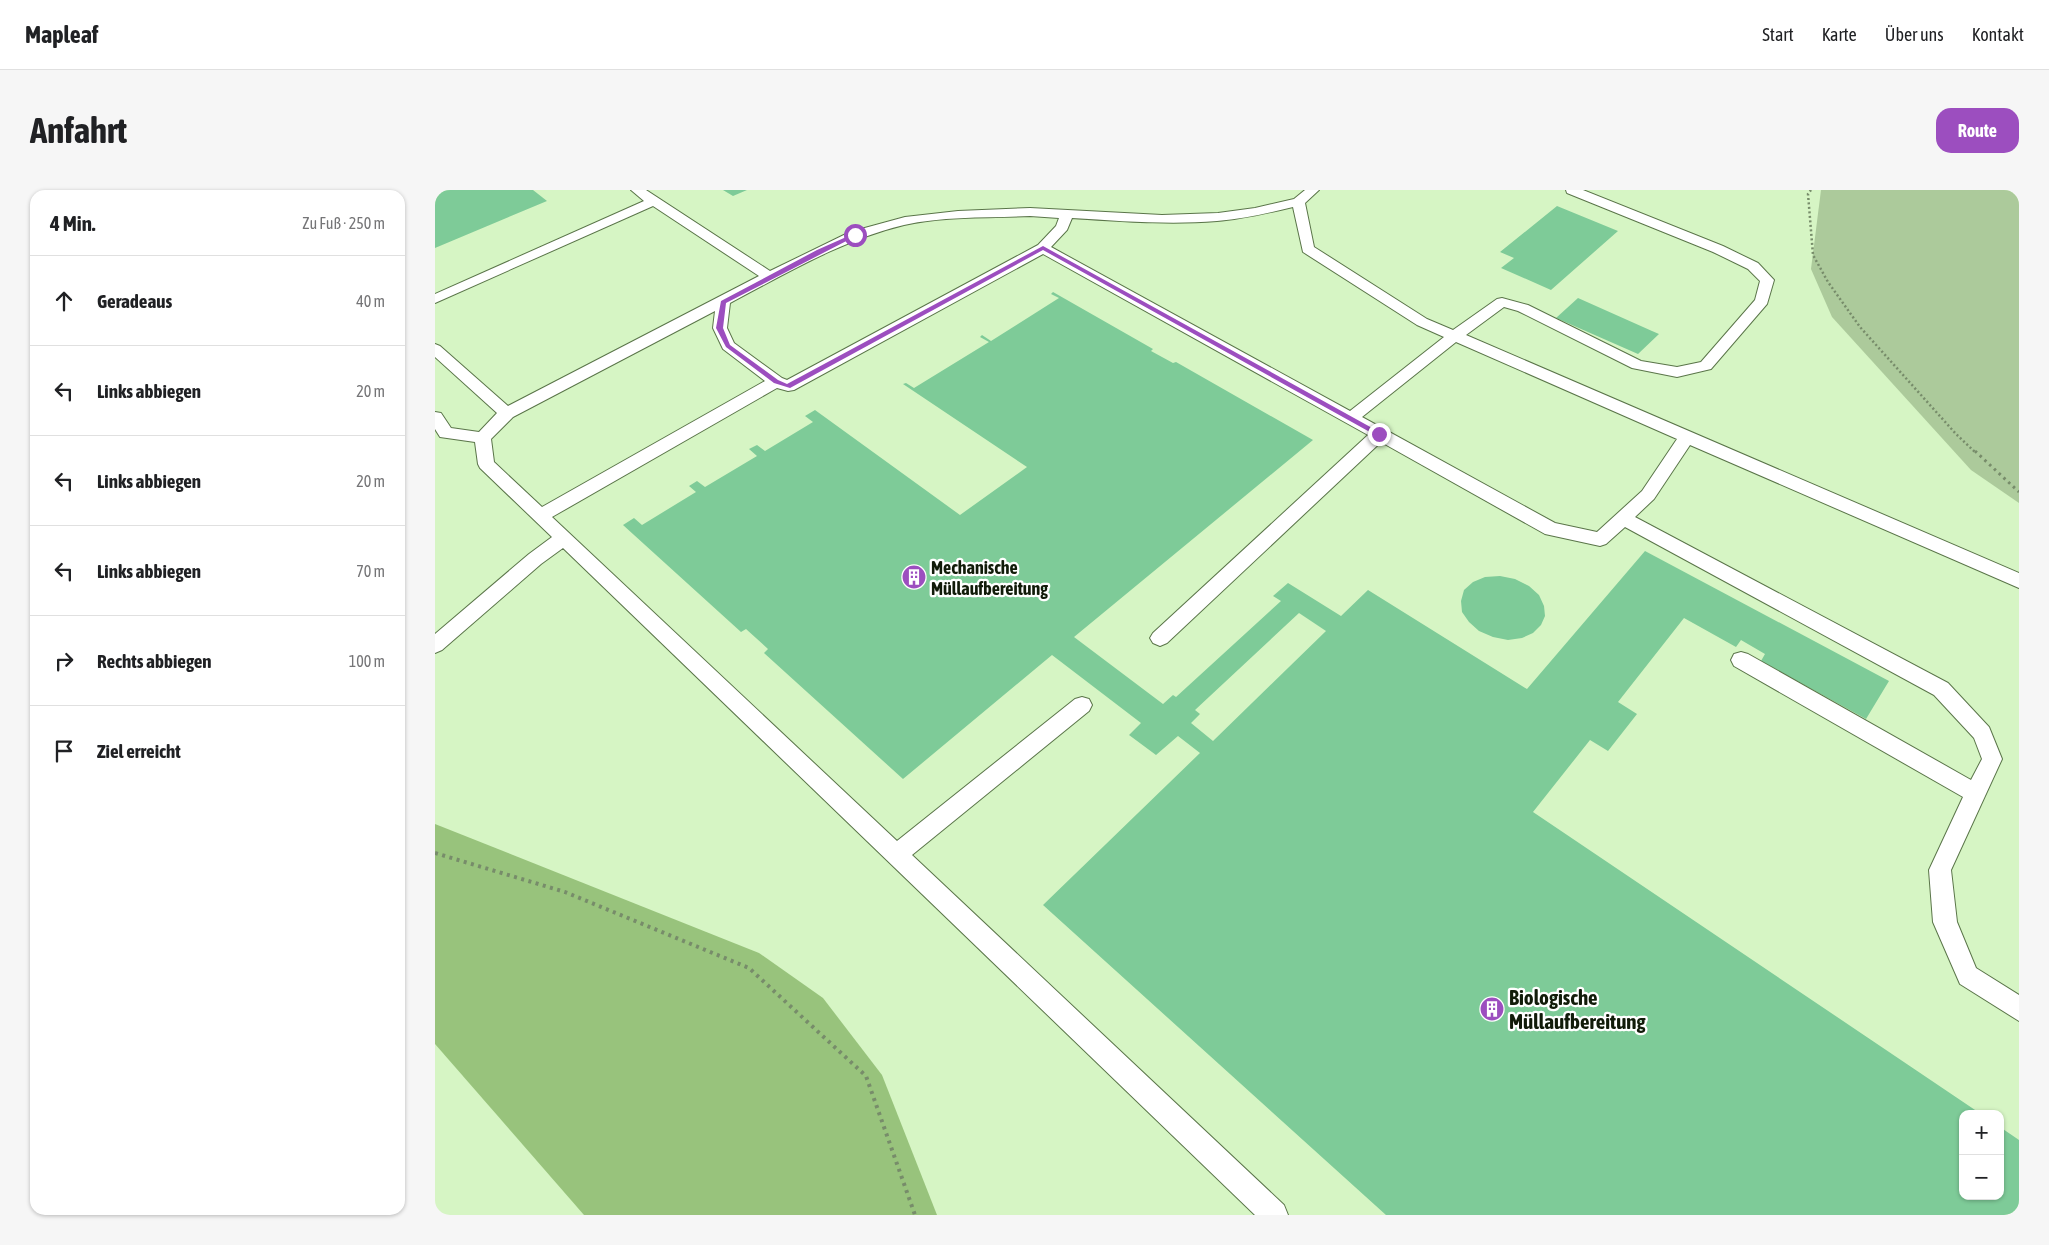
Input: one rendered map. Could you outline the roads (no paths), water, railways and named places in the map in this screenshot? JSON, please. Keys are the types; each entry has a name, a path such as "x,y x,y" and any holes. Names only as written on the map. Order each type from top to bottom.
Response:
{"lane":[{"path":"637,190 769,277"},
{"path":"483,438 507,413 769,277 855,235 905,221 958,215 1030,212 1162,219 1218,217 1255,212 1298,202 1313,190"},
{"path":"1351,418 1455,336 1502,302 1523,308 1637,365 1677,372 1706,366 1762,301 1767,280 1753,266 1718,249 1572,190"},
{"path":"435,299 654,201"},
{"path":"1298,202 1308,249 1422,322 2019,581"},
{"path":"723,302 719,328 728,346 776,382 788,386 1043,248 1062,226 1067,214"},
{"path":"1043,248 1551,530 1600,540 1648,494 1687,437"},
{"path":"435,349 507,413"},
{"path":"541,515 776,382"},
{"path":"435,417 446,433 483,438"},
{"path":"1160,638 1379,434"},
{"path":"483,438 486,464 1274,1215"},
{"path":"1623,518 1941,689 1982,733 1992,759 1941,870 1945,922 1968,976 2019,1009"},
{"path":"435,645 535,559 564,538"},
{"path":"1741,660 1975,794"},
{"path":"896,855 1082,705"}],"place":[{"name":"Mechanische Müllaufbereitung","path":"914,577"},
{"name":"Biologische Müllaufbereitung","path":"1492,1009"}]}
